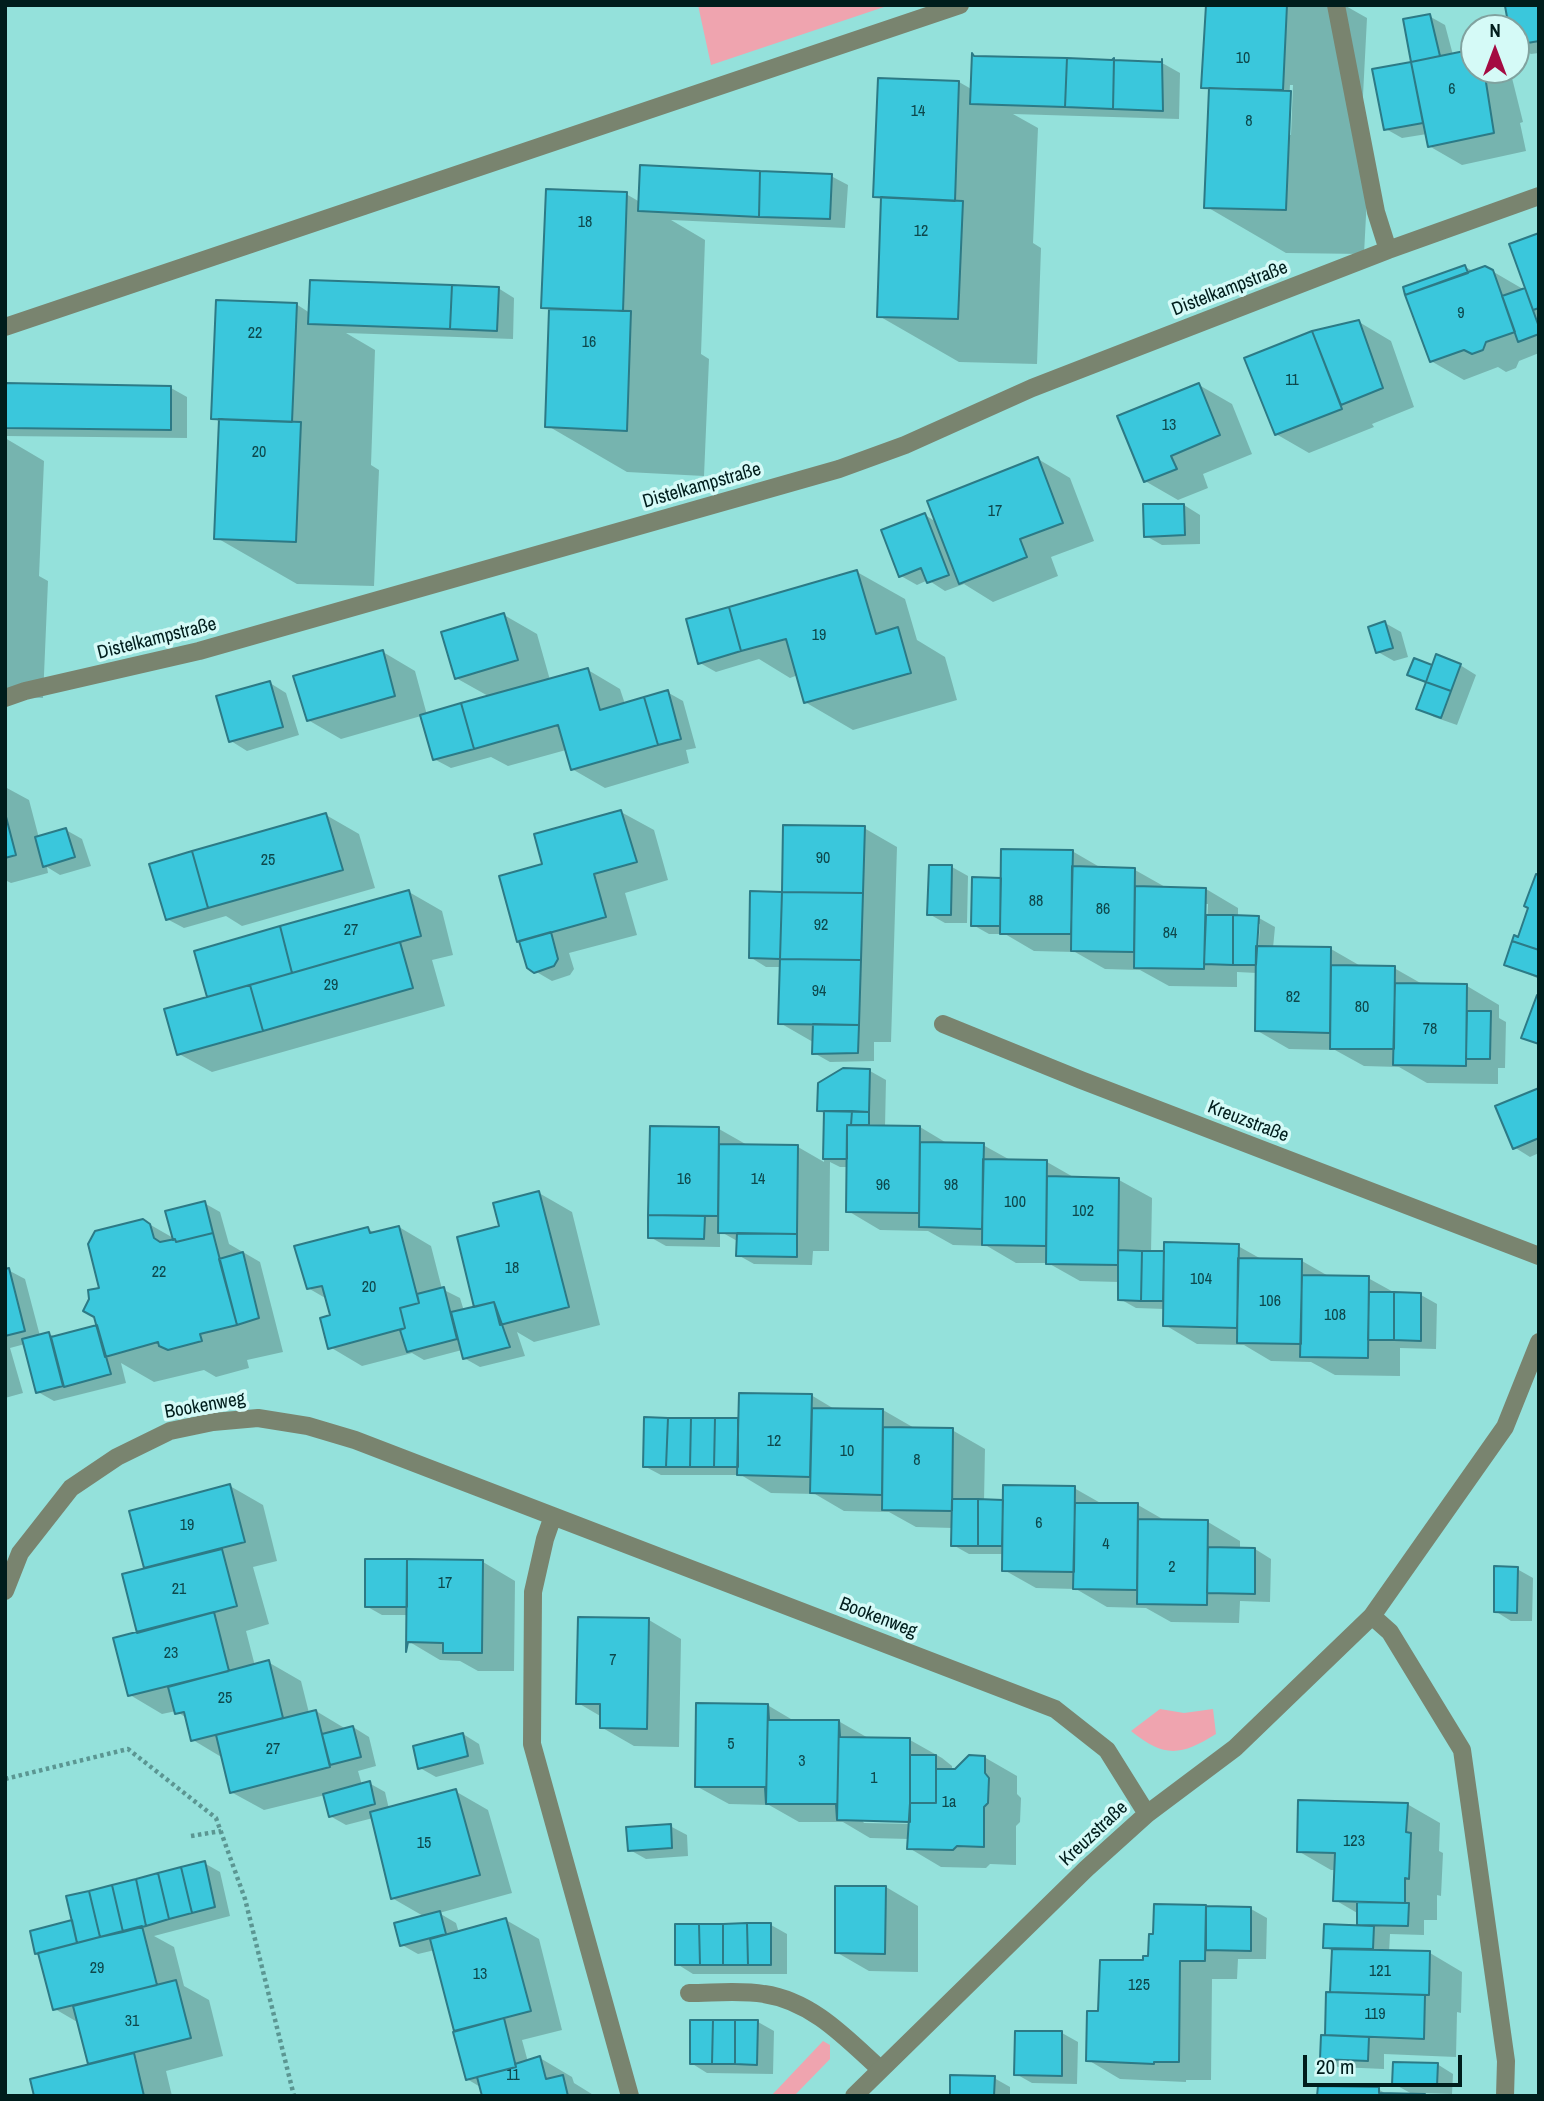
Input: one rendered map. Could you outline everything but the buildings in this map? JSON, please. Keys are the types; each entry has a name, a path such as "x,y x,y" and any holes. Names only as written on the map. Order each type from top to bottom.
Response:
{"street":[{"path":"5,327 960,5"},
{"path":"1336,5 1376,212 1388,250"},
{"name":"Distelkampstraße","path":"5,698 199,651 839,469 905,445 1032,388 1388,250 1539,196"},
{"name":"Kreuzstraße","path":"943,1024 1081,1080 1539,1256"},
{"name":"Kreuzstraße","path":"854,2096 1086,1869 1147,1814 1235,1748 1372,1616 1505,1427 1539,1342"},
{"name":"Bookenweg","path":"5,1591 20,1553 71,1488 117,1457 170,1431 213,1422 257,1418 308,1426 355,1440 1055,1709 1107,1750 1147,1814"},
{"path":"553,1516 533,1592 532,1744 630,2096"},
{"path":"1372,1616 1390,1632 1462,1750 1506,2061 1504,2096"},
{"path":"689,1993 765,1994 798,2004 831,2024 880,2069"}],"path":[{"path":"5,1779 128,1749 216,1818 245,1899 294,2096"},
{"path":"191,1836 220,1831"}],"shaded area":[{"path":"698,5 890,5 711,65"},
{"path":"1160,1709 1184,1713 1213,1709 1216,1734 1182,1750 1163,1750 1153,1746 1131,1731"},
{"path":"823,2041 830,2045 830,2059 794,2096 771,2096"}]}
